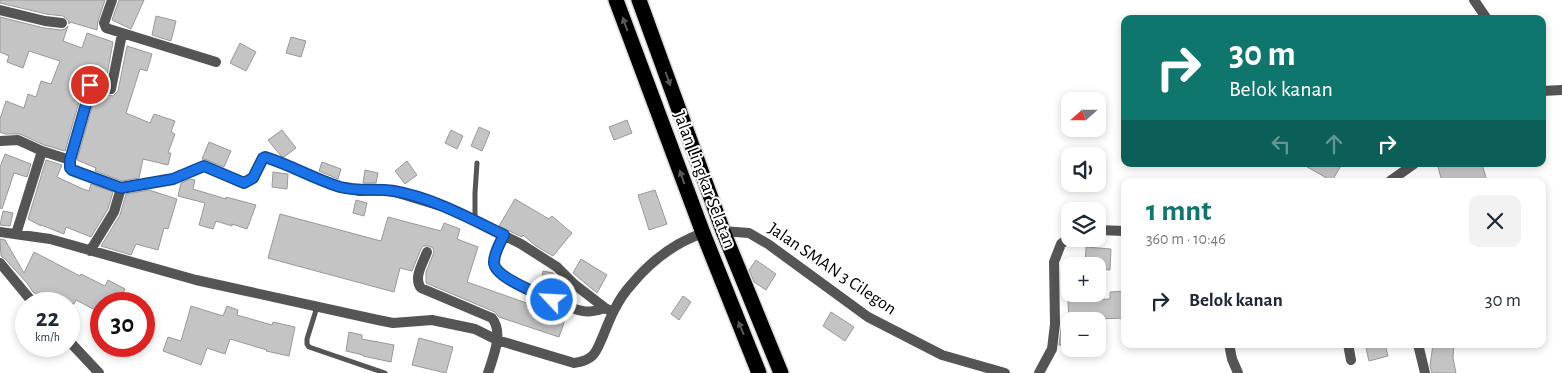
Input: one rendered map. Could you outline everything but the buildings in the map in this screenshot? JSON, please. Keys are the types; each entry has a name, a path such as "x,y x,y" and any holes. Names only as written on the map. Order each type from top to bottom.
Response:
{"highway":[{"name":"Jalan Lingkar Selatan","path":"616,0 702,233 759,373"},
{"name":"Jalan Lingkar Selatan","path":"639,0 723,230 781,373"},
{"path":"702,233 723,230"}],"street":[{"path":"112,0 104,26 122,34 216,62"},
{"path":"1474,0 1484,15"},
{"path":"0,10 45,21 62,23"},
{"path":"122,34 111,89 90,85 70,160 70,168 72,170 121,188 173,179 204,166 240,182 247,182 253,178 265,157 340,187 360,191 384,190 395,192 444,206 521,244 557,267 574,284 610,310"},
{"path":"1546,91 1562,90"},
{"path":"0,141 18,140 70,160"},
{"path":"16,234 42,150"},
{"path":"1393,178 1404,167"},
{"path":"90,251 114,212 121,188"},
{"name":"Jalan SMAN 3 Cilegon","path":"723,230 749,233 768,244 868,317 942,355 1005,373"},
{"path":"1106,230 1121,230"},
{"path":"0,232 50,239 196,280 393,323 432,320 475,329 497,340 567,362 581,362 594,356 610,310 630,285 657,259 685,239 702,233"},
{"path":"504,235 494,260 496,270 504,276 573,309 592,312 610,310"},
{"path":"1039,373 1052,349 1055,324 1054,262 1061,246"},
{"path":"427,252 417,278 417,283 421,288 492,318 496,323 498,330 497,340 488,373"},
{"path":"0,264 24,292"},
{"path":"1230,348 1238,373"},
{"path":"1349,348 1351,360"},
{"path":"1419,348 1425,373"},
{"path":"80,353 99,373"}],"lane":[{"path":"475,220 477,163"},
{"path":"317,307 307,340 309,347 313,350 385,373"}],"route":[{"path":"90,85 70,160 70,169 72,170 121,188 173,179 204,166 244,183 253,178 265,157 340,187 360,191 384,190 422,199 444,206 504,235 494,260 496,270 514,282 552,300"}]}
